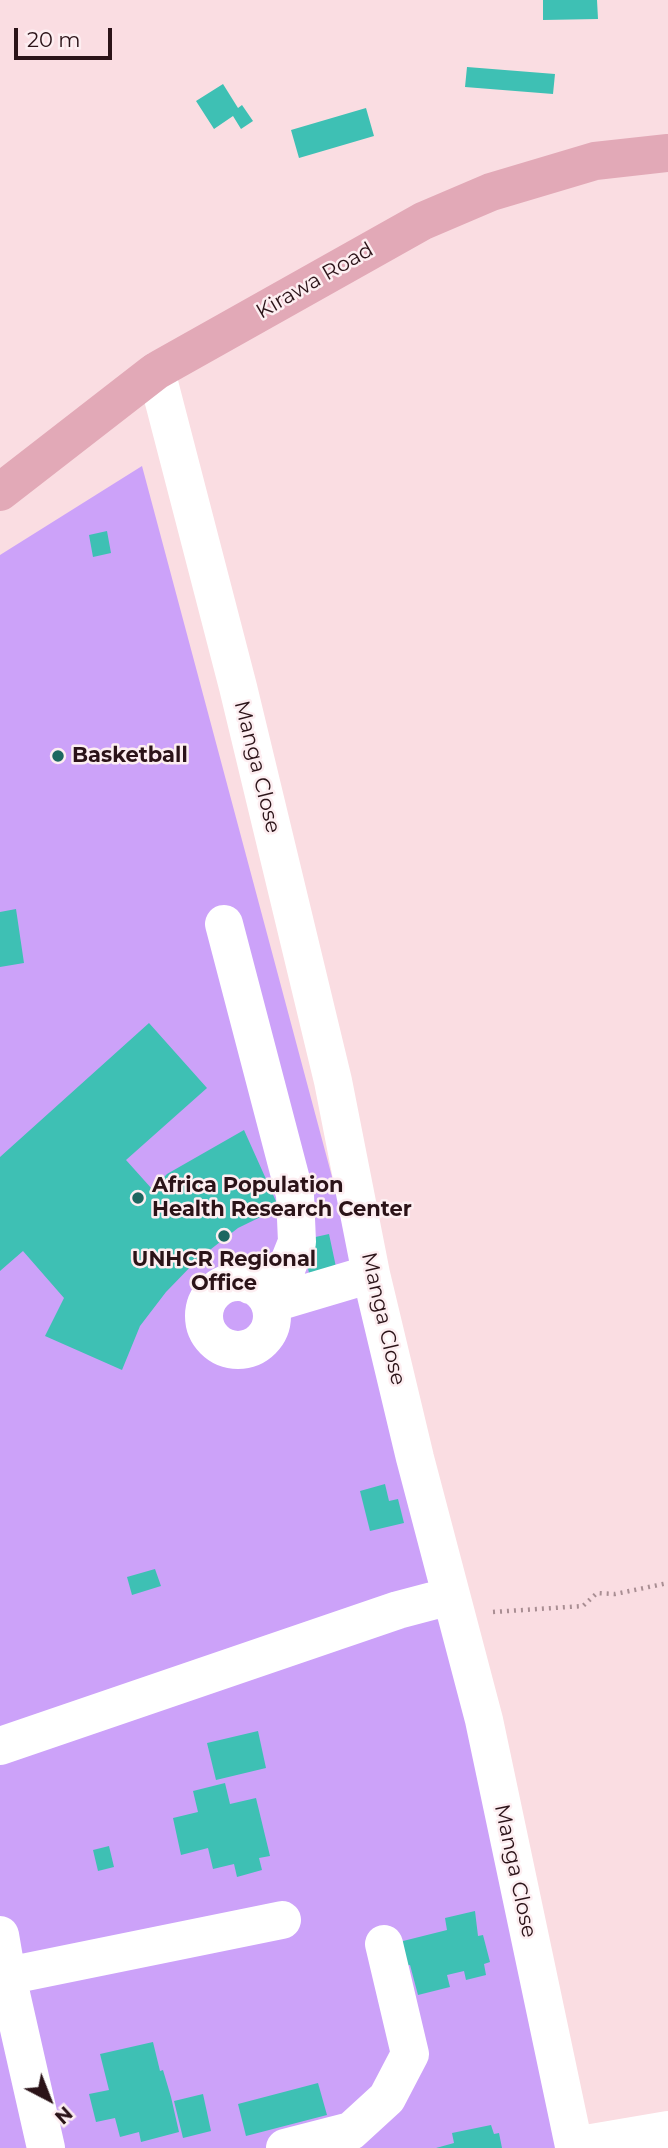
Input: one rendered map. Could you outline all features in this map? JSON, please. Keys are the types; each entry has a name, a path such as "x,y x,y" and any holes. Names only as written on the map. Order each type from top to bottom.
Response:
{"main road":[{"name":"Kirawa Road","path":"0,492 156,372 423,221 491,192 595,161 668,153"}],"street":[{"name":"Manga Close","path":"156,372 238,687 333,1081 371,1274 484,1720 574,2146 668,2130"},
{"path":"224,925 295,1195 297,1242 287,1267 260,1295 371,1274"},
{"path":"0,1746 398,1610 453,1606"},
{"path":"46,2148 3,1961 282,1920"},
{"path":"285,2148 351,2132 387,2098 410,2054 384,1944"}],"path":[{"path":"453,1606 508,1610 583,1605 597,1593 615,1594 668,1583"}],"shaded area":[{"path":"142,466 586,2127 668,2148 0,2148 0,555"}],"building":[{"path":"543,0 597,0 598,19 543,20"},
{"path":"467,67 555,74 553,94 465,87"},
{"path":"223,84 238,108 242,105 253,121 241,129 233,116 214,129 196,101"},
{"path":"366,108 374,136 299,158 291,130"},
{"path":"107,531 111,553 93,557 89,535"},
{"path":"16,909 24,963 0,967 0,912"},
{"name":"Africa Population Health Research Center","path":"149,1023 207,1088 126,1160 152,1189 167,1174 244,1130 279,1208 238,1228 197,1260 166,1292 140,1326 122,1370 45,1336 64,1298 23,1251 0,1271 0,1157"},
{"path":"329,1234 336,1267 309,1273 302,1240"},
{"path":"385,1484 389,1501 398,1499 404,1523 370,1531 360,1491"},
{"path":"155,1569 161,1586 132,1595 127,1577"},
{"path":"258,1731 266,1768 216,1780 207,1743"},
{"path":"225,1783 230,1804 256,1798 270,1856 259,1858 262,1870 237,1877 234,1864 213,1869 208,1848 181,1855 173,1818 198,1812 193,1791"},
{"path":"109,1846 114,1867 98,1871 93,1850"},
{"path":"475,1911 478,1936 483,1935 490,1962 484,1964 486,1975 466,1980 464,1971 447,1975 450,1987 418,1995 410,1965 404,1966 399,1942 447,1930 445,1918"},
{"path":"153,2042 179,2132 141,2142 139,2132 120,2137 115,2118 96,2122 89,2094 109,2090 100,2054"},
{"path":"318,2083 327,2115 246,2136 238,2104"},
{"path":"203,2094 211,2131 183,2138 174,2101"},
{"path":"491,2125 494,2134 499,2133 502,2148 436,2148 454,2143 452,2133"}],"place":[{"name":"Basketball","path":"58,756"},
{"name":"Africa Population Health Research Center","path":"138,1198"},
{"name":"UNHCR Regional Office","path":"224,1236"}]}
